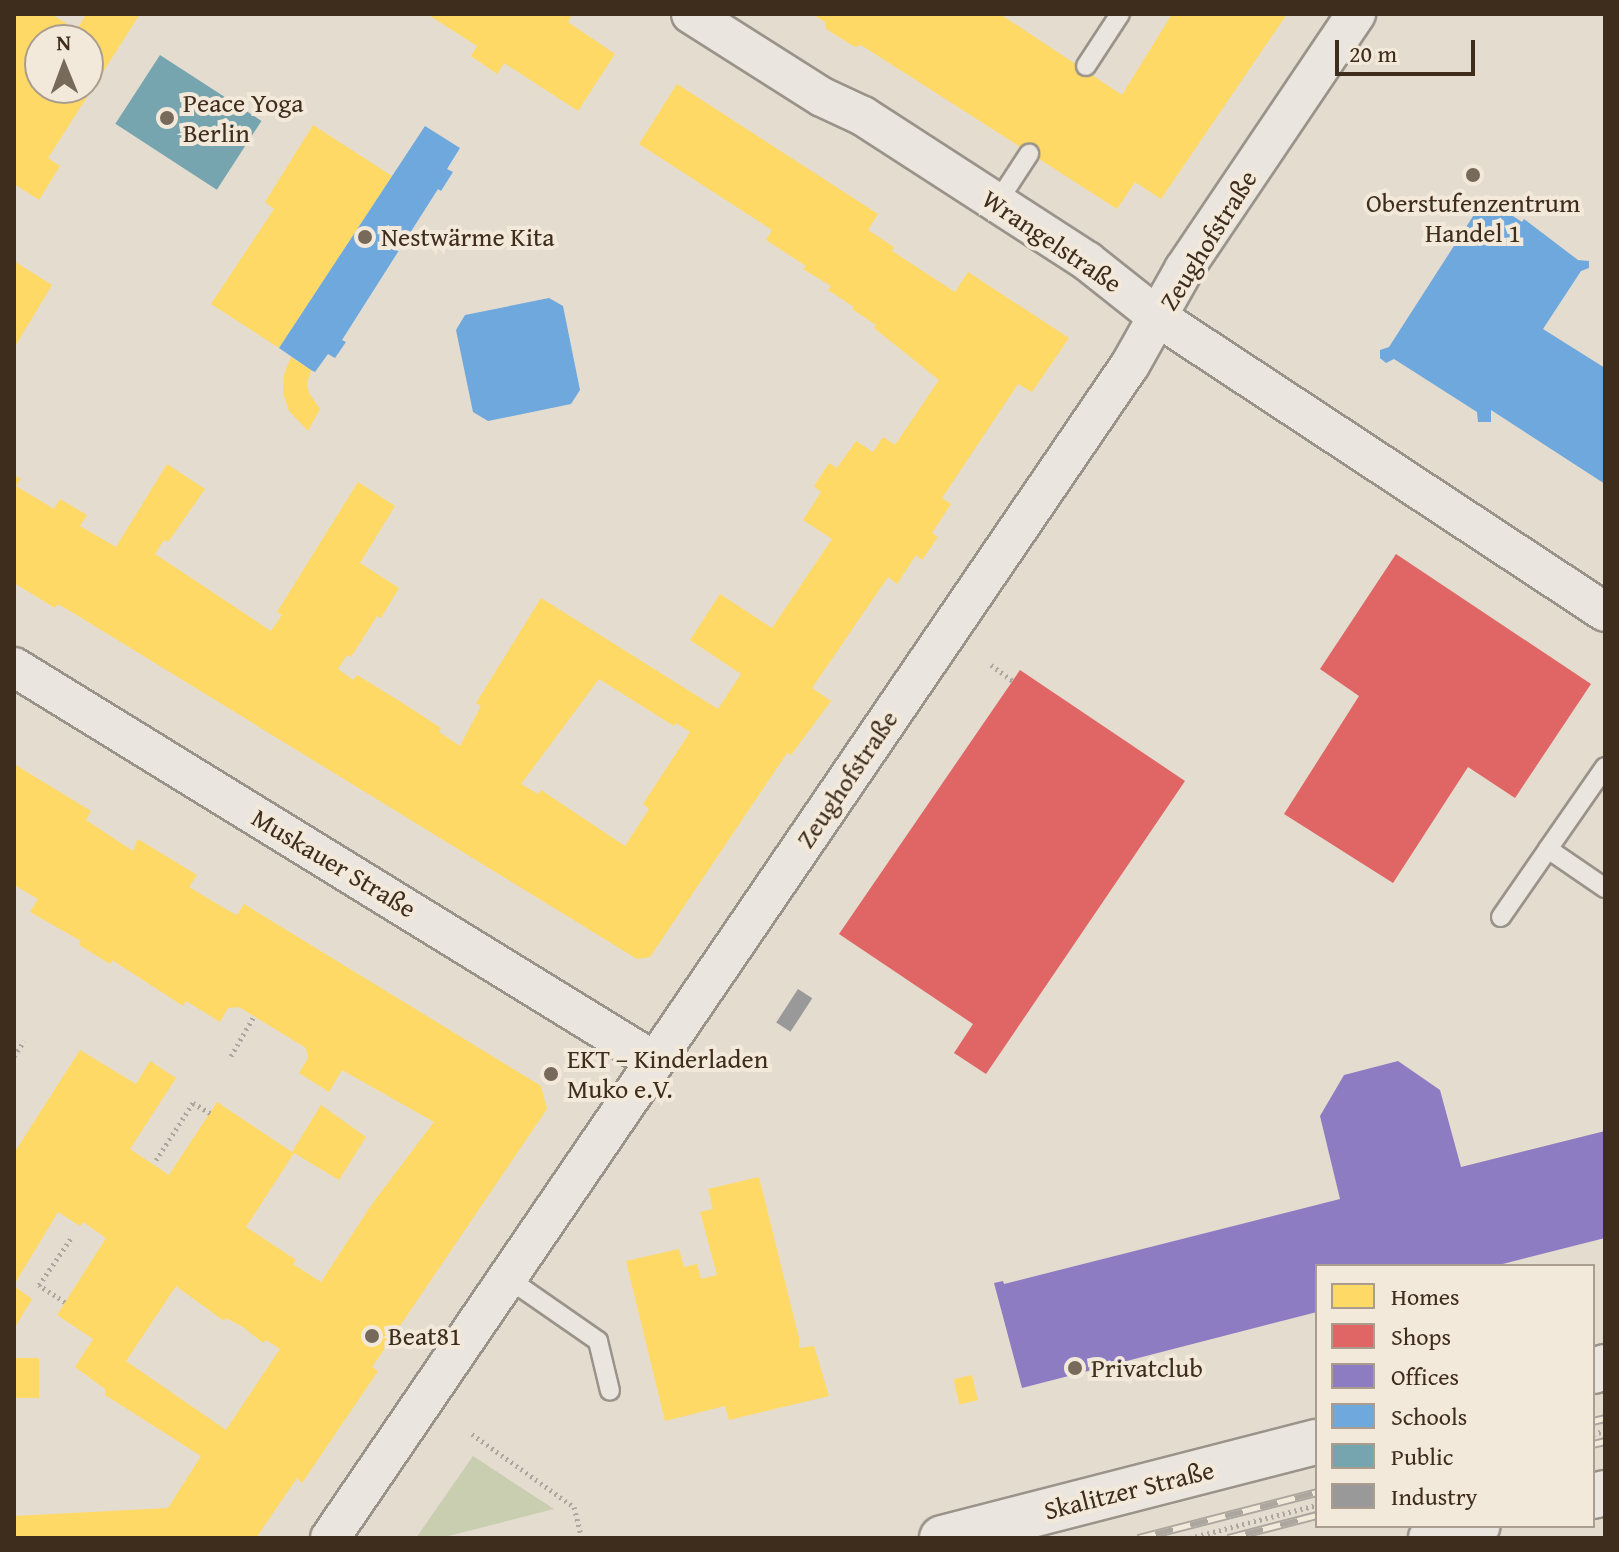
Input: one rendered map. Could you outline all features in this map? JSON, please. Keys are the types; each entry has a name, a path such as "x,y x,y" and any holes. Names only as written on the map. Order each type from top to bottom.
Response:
{"main road":[{"name":"Skalitzer Straße","path":"942,1538 1315,1443"},
{"path":"1431,1538 1469,1528"}],"street":[{"name":"Wrangelstraße","path":"691,14 822,97 863,116 997,203 1117,282 1159,318 1605,612"},
{"name":"Zeughofstraße","path":"330,1538 1130,365 1184,269 1356,14"},
{"name":"Muskauer Straße","path":"14,667 654,1061"}],"lane":[{"path":"1086,66 1120,14"},
{"path":"997,203 1029,154"},
{"path":"1501,917 1605,767"},
{"path":"1548,849 1605,888"},
{"path":"506,1277 598,1341 610,1391"}],"path":[{"path":"991,665 1013,681"},
{"path":"231,1056 254,1016"},
{"path":"14,1056 24,1041"},
{"path":"156,1160 193,1103 210,1113"},
{"path":"65,1302 39,1285 72,1237"},
{"path":"472,1434 574,1507 581,1535"},
{"path":"1190,1538 1315,1506"}],"green space":[{"path":"473,1456 554,1509 441,1538 416,1538"}],"building: Homes":[{"path":"14,14 51,14 67,24 24,24 24,104 82,104 48,158 60,166 39,200 14,184"},
{"path":"86,14 140,14 104,70 104,24 80,24"},
{"path":"427,14 568,14 571,16 568,22 615,54 578,111 504,63 497,74 471,56 477,46"},
{"path":"812,14 1000,14 1122,95 1172,14 1287,14 1161,199 1135,182 1117,209 861,45 855,47 826,29 825,22"},
{"path":"677,84 878,214 868,230 894,247 892,251 955,292 968,272 1069,338 1032,392 1018,384 942,498 951,504 932,533 938,537 922,560 916,555 897,584 888,577 812,688 831,701 791,755 787,753 650,957 637,959 75,614 58,604 55,608 14,583 14,475 21,479 16,486 54,509 60,499 87,515 80,526 116,547 167,464 205,489 168,542 164,540 155,554 271,631 282,615 277,612 358,482 395,506 360,563 399,588 381,618 377,616 351,657 347,655 338,669 353,680 357,675 401,702 441,728 439,732 460,746 481,706 476,703 541,598 718,709 741,674 690,640 720,594 772,628 832,539 803,520 821,492 814,486 829,463 837,468 856,441 873,452 883,437 895,445 939,380 874,328 876,325 852,309 854,307 828,290 831,286 766,240 772,230 639,144","holes":["599,679 674,726 676,723 690,732 643,804 649,809 625,846 541,790 538,794 521,784"]},
{"path":"313,125 392,176 279,348 211,304 274,209 265,202"},
{"path":"14,261 52,285 14,348"},
{"path":"291,357 311,370 307,384 309,393 320,409 308,431 289,411 283,393 284,374"},
{"path":"14,764 91,811 86,820 133,851 138,839 197,875 189,887 237,915 244,904 541,1086 547,1109 372,1367 378,1371 302,1483 297,1478 256,1538 14,1538 14,1516 168,1508 201,1456 105,1395 105,1389 75,1367 93,1339 57,1315 106,1238 83,1222 80,1226 58,1212 14,1285 14,1153 80,1050 136,1084 150,1061 176,1078 130,1149 169,1175 217,1102 292,1152 321,1105 366,1137 339,1180 294,1153 246,1227 296,1260 293,1264 321,1282 372,1204 434,1122 342,1070 329,1092 299,1073 308,1058 306,1048 239,1007 228,1008 220,1022 186,1001 183,1006 112,960 110,964 79,945 81,941 30,912 38,899 14,885","holes":["176,1286 224,1321 226,1318 263,1343 266,1340 280,1349 226,1430 126,1361"]},
{"path":"759,1177 799,1348 814,1346 829,1396 729,1420 725,1406 665,1421 626,1261 679,1249 684,1267 697,1264 701,1279 717,1275 700,1212 713,1209 708,1189"},
{"path":"14,1286 32,1299 14,1329"},
{"path":"14,1358 39,1358 39,1398 14,1398"},
{"path":"972,1375 978,1400 959,1405 953,1379"}],"building: Shops":[{"path":"1396,554 1591,684 1515,798 1468,767 1393,883 1284,814 1359,696 1320,669"},
{"path":"1020,670 1185,781 986,1074 954,1053 973,1024 839,934"}],"building: Offices":[{"path":"1398,1061 1440,1090 1461,1167 1605,1131 1605,1238 1503,1264 1315,1264 1315,1313 1022,1388 994,1283 1003,1281 1004,1284 1340,1199 1320,1116 1344,1075"}],"building: Schools":[{"path":"425,126 460,148 447,169 453,172 441,191 438,189 342,340 346,342 335,358 328,354 315,372 279,348"},
{"path":"1486,196 1492,196 1496,205 1522,222 1524,219 1578,260 1589,261 1589,268 1581,271 1543,329 1605,368 1605,484 1491,410 1491,422 1478,422 1477,412 1394,359 1386,363 1380,358 1380,350 1389,347"},
{"path":"549,298 563,306 580,390 571,404 488,421 473,412 456,330 465,315"}],"building: Public":[{"path":"160,55 261,121 217,190 115,124"}],"building: Industry":[{"path":"798,989 812,998 790,1032 776,1023"}],"railway":[{"path":"1595,1420 1605,1418"},
{"path":"1595,1444 1605,1441"},
{"path":"1138,1538 1315,1493"},
{"path":"1228,1538 1315,1516"}],"place":[{"name":"Peace Yoga Berlin","path":"167,118"},
{"name":"Oberstufenzentrum Handel 1","path":"1473,175"},
{"name":"Nestwärme Kita","path":"365,237"},
{"name":"EKT – Kinderladen Muko e.V.","path":"551,1074"},
{"name":"Beat81","path":"372,1336"},
{"name":"Privatclub","path":"1075,1368"}]}
